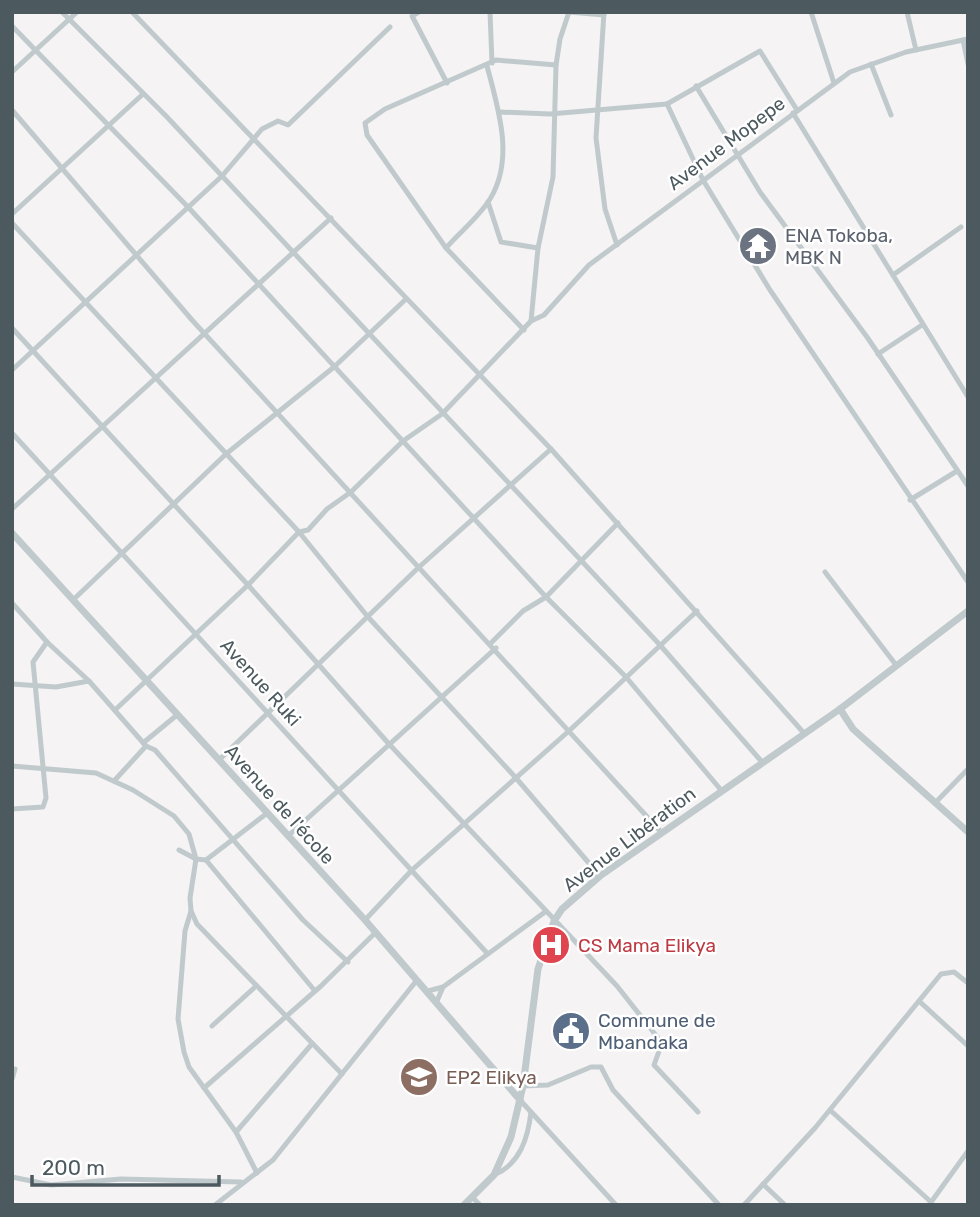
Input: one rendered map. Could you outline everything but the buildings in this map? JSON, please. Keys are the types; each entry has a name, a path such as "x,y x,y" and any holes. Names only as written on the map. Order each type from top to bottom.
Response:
{"street":[{"path":"62,12 222,176 581,564 660,645 762,762"},
{"path":"12,72 77,12"},
{"path":"132,12 551,449 803,732"},
{"path":"419,12 412,16 447,83"},
{"path":"446,248 488,202 503,163 499,111 489,65 490,12"},
{"path":"531,321 538,248 553,177 556,65 560,39 569,12 604,14 597,110 598,169 605,209 617,244"},
{"path":"811,12 834,83"},
{"path":"907,12 916,50"},
{"path":"12,26 188,207 546,597 626,677 722,790"},
{"path":"12,370 222,176 252,140 278,121 288,125 390,27"},
{"path":"965,39 968,64"},
{"name":"Avenue Mopepe","path":"115,710 248,585 299,532 308,530 327,509 351,492 402,441 442,414 531,321 544,315 580,273 834,83 871,64 965,39"},
{"path":"499,111 553,112 667,104 760,51 922,325 968,397"},
{"path":"524,330 446,248 365,131 366,123 384,109 496,60 556,65"},
{"path":"871,64 891,115"},
{"path":"696,86 735,156 878,354 968,486"},
{"path":"12,214 64,170 143,94"},
{"path":"667,104 702,180 770,290 968,582"},
{"path":"12,110 204,333 278,411 418,568 496,648 662,833"},
{"path":"488,202 501,242 538,248"},
{"path":"12,509 331,218"},
{"path":"12,223 154,379 299,532 368,617 516,778 600,876"},
{"path":"893,275 961,227"},
{"path":"73,600 226,454 334,367 406,299"},
{"path":"878,354 922,325"},
{"path":"12,328 175,504 389,744 617,986 662,1043 654,1065 698,1112"},
{"name":"Avenue Ruki","path":"12,433 487,953"},
{"path":"219,760 473,516 551,449"},
{"path":"910,500 957,471"},
{"path":"491,643 523,611 546,597 581,564 618,523"},
{"name":"Avenue de l'école","path":"12,533 365,920 520,1100"},
{"path":"825,572 896,664"},
{"path":"12,603 47,642 89,681 145,744 155,750 303,920 348,962"},
{"path":"365,920 411,870 570,730 697,611"},
{"name":"Avenue Libération","path":"464,1205 494,1175 511,1137 523,1086 531,1006 544,948 554,921 573,898 803,732 840,709 968,611"},
{"path":"12,809 43,807 45,769 33,662 47,642"},
{"path":"288,836 496,648"},
{"path":"12,684 68,686 89,681"},
{"path":"840,709 853,729 968,832"},
{"path":"114,781 145,744 177,715"},
{"path":"12,757 13,766 96,773 143,796 184,826 196,859 191,911 185,931 178,1019 189,1067 236,1132 257,1173"},
{"path":"936,802 968,769"},
{"path":"179,850 196,859 206,860 266,814"},
{"path":"206,860 315,990"},
{"path":"191,911 206,935 342,1074"},
{"path":"428,991 443,987 545,912"},
{"path":"204,1088 348,962 375,933"},
{"path":"744,1205 830,1110 941,974 948,970 968,984"},
{"path":"215,1205 241,1182 273,1160 417,980"},
{"path":"212,1026 256,987"},
{"path":"437,1002 443,987"},
{"path":"919,1001 968,1046"},
{"path":"236,1132 311,1045"},
{"path":"523,1086 548,1086 591,1067 601,1067 613,1090 719,1205"},
{"path":"12,1079 15,1069"},
{"path":"520,1100 611,1203"},
{"path":"830,1110 931,1202 940,1205"},
{"path":"494,1175 508,1168 520,1152 531,1112"},
{"path":"931,1202 968,1151"},
{"path":"12,1177 51,1185 121,1179 241,1182"},
{"path":"763,1184 785,1205"},
{"path":"472,1197 480,1205"}],"place":[{"name":"ENA Tokoba, MBK N","path":"758,246"},
{"name":"CS Mama Elikya","path":"551,945"},
{"name":"Commune de Mbandaka","path":"571,1031"},
{"name":"EP2 Elikya","path":"419,1077"}]}
